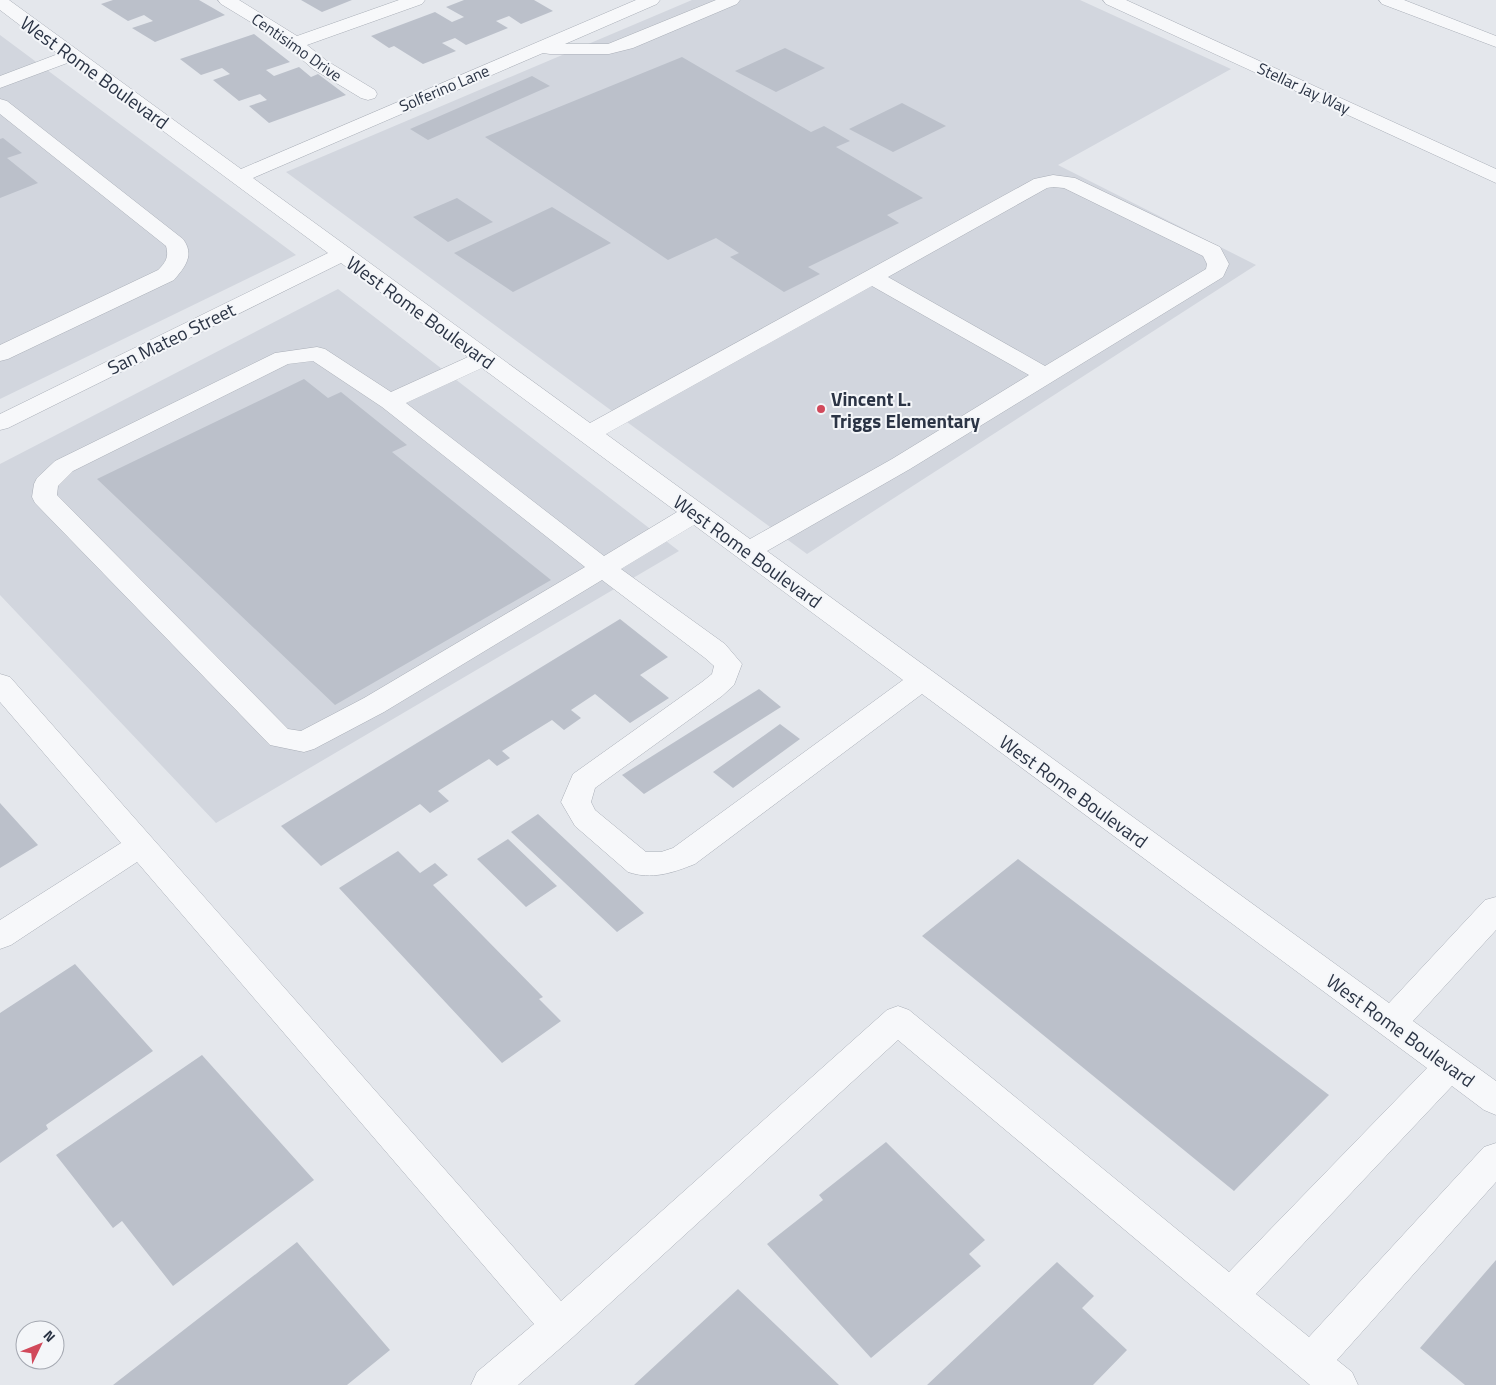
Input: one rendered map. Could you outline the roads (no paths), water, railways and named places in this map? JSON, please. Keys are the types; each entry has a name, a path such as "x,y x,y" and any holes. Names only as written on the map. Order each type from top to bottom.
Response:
{"street":[{"name":"Centisimo Drive","path":"227,0 282,34 320,65 368,94"},
{"path":"293,44 416,0"},
{"name":"Solferino Lane","path":"238,177 651,0"},
{"path":"537,49 609,48 627,44 731,0"},
{"name":"Stellar Jay Way","path":"1112,0 1496,177"},
{"path":"1388,0 1496,42"},
{"name":"West Rome Boulevard","path":"0,2 1496,1100"},
{"path":"0,82 72,56"},
{"path":"0,104 176,243 179,254 178,263 166,275 0,354"},
{"path":"588,434 1041,183 1053,181 1068,182 1212,252 1218,264 1215,272 901,464 748,551"},
{"name":"San Mateo Street","path":"0,423 343,254"},
{"path":"872,277 1047,376"},
{"path":"695,513 603,568 374,705 304,742 280,738 44,497 46,484 64,466 283,358 317,354 390,402 603,568 714,650 728,664 724,678 712,689 583,782 576,802 585,818 638,864 662,864 684,856 922,680"},
{"path":"390,402 485,358"},
{"path":"0,684 558,1326"},
{"path":"0,936 140,845"},
{"path":"1391,1023 1496,909"},
{"path":"490,1385 898,1020 1339,1385"},
{"path":"1231,1296 1450,1066"},
{"path":"1311,1361 1496,1158"}],"place":[{"name":"Vincent L. Triggs Elementary","path":"821,409"}]}
